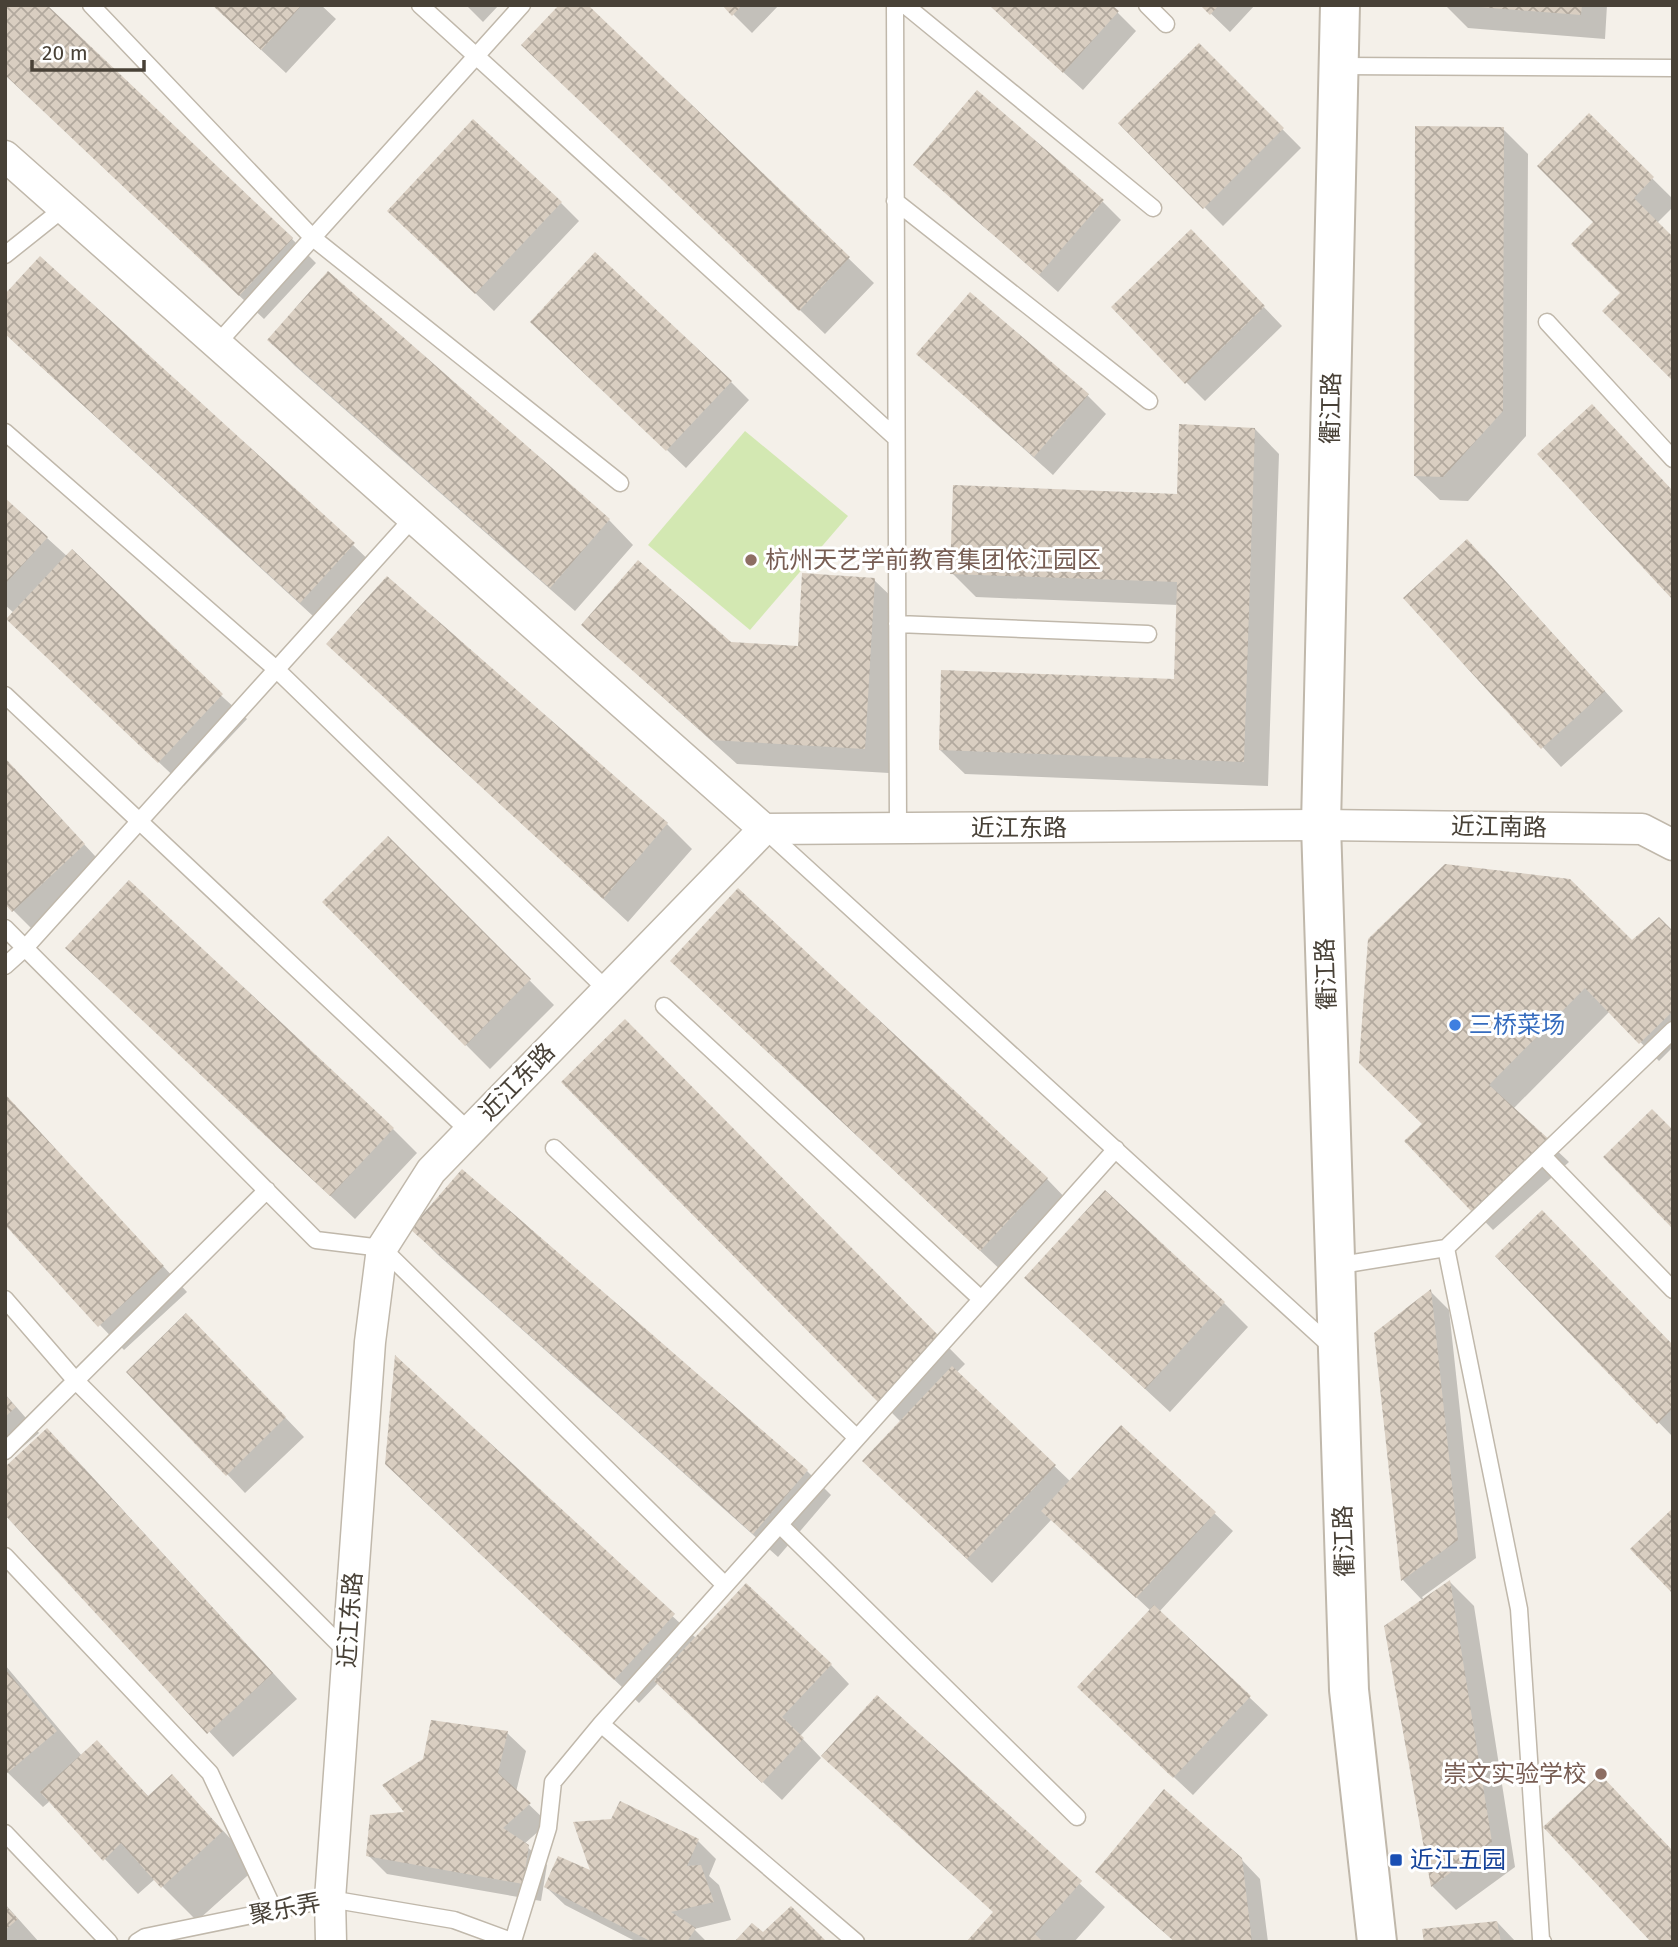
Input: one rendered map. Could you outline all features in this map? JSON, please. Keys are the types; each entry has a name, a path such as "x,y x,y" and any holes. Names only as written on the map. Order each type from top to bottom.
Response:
{"street":[{"name":"衢江路","path":"1340,5 1321,825 1349,1690 1377,1942"},
{"path":"5,156 764,829"},
{"name":"近江东路","path":"331,1942 330,1899 370,1342 382,1248 431,1171 764,829 1321,825"},
{"name":"近江南路","path":"1321,825 1642,829 1673,845"}],"lane":[{"path":"91,5 313,237 620,483"},
{"path":"420,5 897,438"},
{"path":"217,344 522,5"},
{"path":"895,5 898,828"},
{"path":"905,5 1153,208"},
{"path":"1147,5 1166,24"},
{"path":"1338,66 1673,68"},
{"path":"895,201 1149,401"},
{"path":"5,254 64,208"},
{"path":"1547,322 1673,458"},
{"path":"5,432 276,669 607,990"},
{"path":"5,966 25,948 414,518"},
{"path":"897,624 1147,634"},
{"path":"5,695 469,1131"},
{"path":"764,829 1338,1352"},
{"path":"5,928 316,1240 382,1248 725,1585"},
{"path":"664,1006 981,1299"},
{"path":"1335,1266 1446,1248 1670,1040"},
{"path":"554,1147 857,1438"},
{"path":"514,1942 548,1828 553,1782 601,1724 1116,1149"},
{"path":"1542,1156 1673,1290"},
{"path":"5,1451 267,1191"},
{"path":"1446,1248 1519,1609 1543,1942"},
{"path":"5,1299 76,1381 348,1653"},
{"path":"779,1525 1077,1817"},
{"path":"5,1556 210,1773 274,1910"},
{"path":"601,1724 856,1942"},
{"path":"5,1833 109,1942"},
{"name":"聚乐弄","path":"137,1942 145,1937 330,1899 454,1920 514,1942"}],"green space":[{"path":"745,431 848,516 750,630 648,545"}],"building":[{"path":"5,5 47,5 293,238 239,296 5,75"},
{"path":"212,5 302,5 261,50"},
{"path":"559,5 588,5 850,257 799,311 521,45"},
{"path":"722,5 742,5 732,16"},
{"path":"989,5 1112,5 1119,11 1063,73"},
{"path":"1200,5 1219,5 1210,15"},
{"path":"1479,5 1582,5 1581,15"},
{"path":"1199,43 1284,128 1203,209 1118,123"},
{"path":"977,90 1104,200 1039,275 913,165"},
{"path":"1589,113 1654,177 1634,198 1673,237 1673,381 1602,311 1620,293 1571,244 1593,222 1537,166"},
{"path":"473,119 562,202 475,294 387,211"},
{"path":"1415,126 1504,127 1503,411 1443,477 1414,476"},
{"path":"1191,229 1265,306 1185,384 1111,307"},
{"path":"595,252 732,381 666,451 530,322"},
{"path":"40,256 355,543 300,603 5,334 5,294"},
{"path":"328,271 610,519 550,588 267,340"},
{"path":"970,292 1089,394 1034,457 916,354"},
{"path":"1592,404 1673,491 1673,600 1537,454"},
{"path":"1179,424 1255,428 1244,762 939,750 941,670 1174,679 1177,582 950,574 953,485 1177,494"},
{"path":"5,498 48,537 5,584"},
{"path":"1467,539 1605,691 1541,749 1403,598"},
{"path":"72,549 223,694 158,763 6,619"},
{"path":"638,560 731,642 798,646 802,573 875,578 865,749 711,740 581,625"},
{"path":"387,576 668,823 603,899 326,644"},
{"path":"5,758 85,844 12,912 5,904"},
{"path":"388,836 531,979 465,1046 322,902"},
{"name":"三桥菜场","path":"1445,864 1570,879 1632,940 1659,917 1673,931 1673,1011 1639,1044 1585,988 1489,1085 1552,1142 1473,1213 1404,1141 1422,1124 1359,1063 1368,939"},
{"path":"129,880 394,1128 330,1196 65,948"},
{"path":"738,888 1048,1178 980,1251 670,961"},
{"path":"625,1019 942,1339 878,1402 561,1082"},
{"path":"5,1094 164,1266 98,1327 5,1225"},
{"path":"1652,1109 1673,1130 1673,1229 1603,1157"},
{"path":"462,1169 808,1470 753,1534 410,1229"},
{"path":"1105,1190 1225,1302 1145,1389 1024,1278"},
{"path":"1542,1210 1673,1345 1673,1408 1657,1424 1495,1256"},
{"path":"1431,1289 1458,1540 1401,1581 1374,1333"},
{"path":"186,1313 286,1417 226,1476 126,1372"},
{"path":"395,1355 675,1614 614,1680 385,1464"},
{"path":"952,1366 1056,1465 967,1559 862,1461"},
{"path":"5,1395 16,1407 5,1417"},
{"path":"1121,1425 1216,1512 1136,1598 1041,1511"},
{"path":"47,1428 273,1673 207,1734 5,1515 5,1467"},
{"path":"1673,1508 1673,1594 1630,1549"},
{"path":"1450,1580 1492,1842 1431,1887 1384,1626"},
{"path":"746,1583 832,1664 782,1717 804,1738 762,1783 654,1681"},
{"path":"1154,1605 1251,1696 1173,1778 1077,1687"},
{"path":"5,1669 57,1731 6,1774 5,1772"},
{"path":"877,1695 1082,1881 1035,1934 1043,1942 966,1942 993,1912 821,1756"},
{"path":"431,1720 508,1731 498,1773 531,1803 503,1828 529,1845 523,1884 366,1856 370,1815 404,1812 382,1785 423,1759"},
{"path":"97,1740 148,1796 172,1774 223,1831 161,1888 121,1843 103,1861 40,1792"},
{"path":"1600,1774 1673,1851 1673,1942 1651,1942 1543,1827"},
{"path":"1164,1789 1242,1858 1252,1942 1175,1942 1095,1872"},
{"path":"620,1801 699,1839 687,1866 701,1865 714,1902 671,1912 696,1928 687,1942 652,1942 544,1887 558,1856 590,1870 573,1822 611,1819"},
{"path":"5,1905 18,1919 5,1930"},
{"path":"791,1906 827,1942 734,1942 752,1923 763,1932"},
{"path":"1497,1921 1501,1942 1424,1942 1422,1929"}],"place":[{"name":"杭州天艺学前教育集团依江园区","path":"751,560"},
{"name":"三桥菜场","path":"1455,1025"},
{"name":"崇文实验学校","path":"1601,1774"},
{"name":"近江五园","path":"1396,1860"}]}
